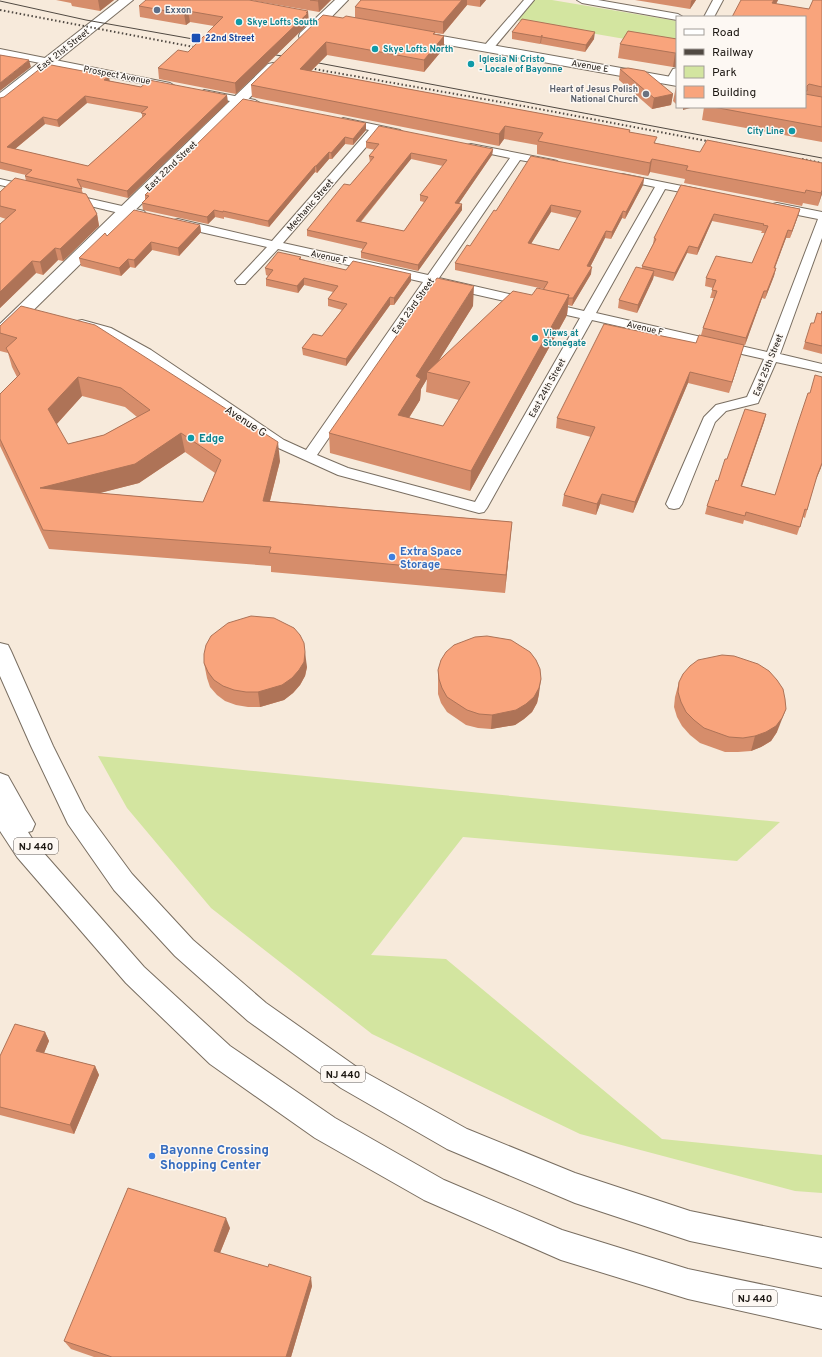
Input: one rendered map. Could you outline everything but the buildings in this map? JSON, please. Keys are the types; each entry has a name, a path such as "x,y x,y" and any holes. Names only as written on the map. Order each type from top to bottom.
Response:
{"main road":[{"name":"East 21st Street","path":"0,100 127,0"},
{"path":"295,46 342,0"},
{"path":"305,15 342,22"},
{"name":"Avenue E","path":"403,33 675,78"},
{"name":"East 22nd Street","path":"0,333 280,60"},
{"name":"NJ 440","path":"0,651 42,746 76,817 123,882 184,948 257,1012 351,1079 456,1139 575,1188 690,1226 822,1254"},
{"name":"NJ 440","path":"0,783 30,838 77,907 135,975 220,1055 325,1128 434,1190 561,1245 688,1284 822,1313"},
{"path":"0,811 26,850 77,907"}],"street":[{"path":"488,48 528,0"},
{"path":"582,0 676,17"},
{"path":"710,16 718,0"},
{"name":"Prospect Avenue","path":"0,52 265,105"},
{"path":"332,119 408,134"},
{"name":"Mechanic Street","path":"241,281 276,245 376,128"},
{"path":"462,145 563,165"},
{"name":"East 23rd Street","path":"309,456 517,156"},
{"path":"609,174 715,195"},
{"path":"0,182 46,193"},
{"name":"East 24th Street","path":"479,508 662,185"},
{"path":"61,196 152,217"},
{"path":"769,206 822,216"},
{"name":"Avenue F","path":"167,220 822,368"},
{"name":"East 25th Street","path":"674,504 709,420 721,408 753,400 772,356 822,221"},
{"path":"25,308 41,313"},
{"name":"Avenue G","path":"70,321 106,331 146,353 280,443 343,472 479,508"}],"green space":[{"path":"532,0 552,0 676,21 676,48 515,20"},
{"path":"98,756 780,822 737,861 463,837 371,955 446,959 662,1139 822,1155 822,1193 795,1191 580,1134 372,1034 211,908 127,808"}],"tram line":[{"path":"0,1 86,20 210,42"},
{"path":"265,53 293,58"},
{"path":"308,61 822,158"}],"railway":[{"path":"0,10 204,49"},
{"path":"303,67 523,106 718,143"},
{"path":"802,159 822,163"}],"place":[{"name":"Exxon","path":"157,10"},
{"name":"Skye Lofts South","path":"239,22"},
{"name":"22nd Street","path":"196,38"},
{"name":"Skye Lofts North","path":"375,49"},
{"name":"Iglesia Ni Cristo - Locale of Bayonne","path":"471,64"},
{"name":"Heart of Jesus Polish National Church","path":"646,94"},
{"name":"City Line","path":"792,131"},
{"name":"Views at Stonegate","path":"535,338"},
{"name":"Edge","path":"191,438"},
{"name":"Extra Space Storage","path":"392,557"},
{"name":"Bayonne Crossing Shopping Center","path":"152,1156"}]}
